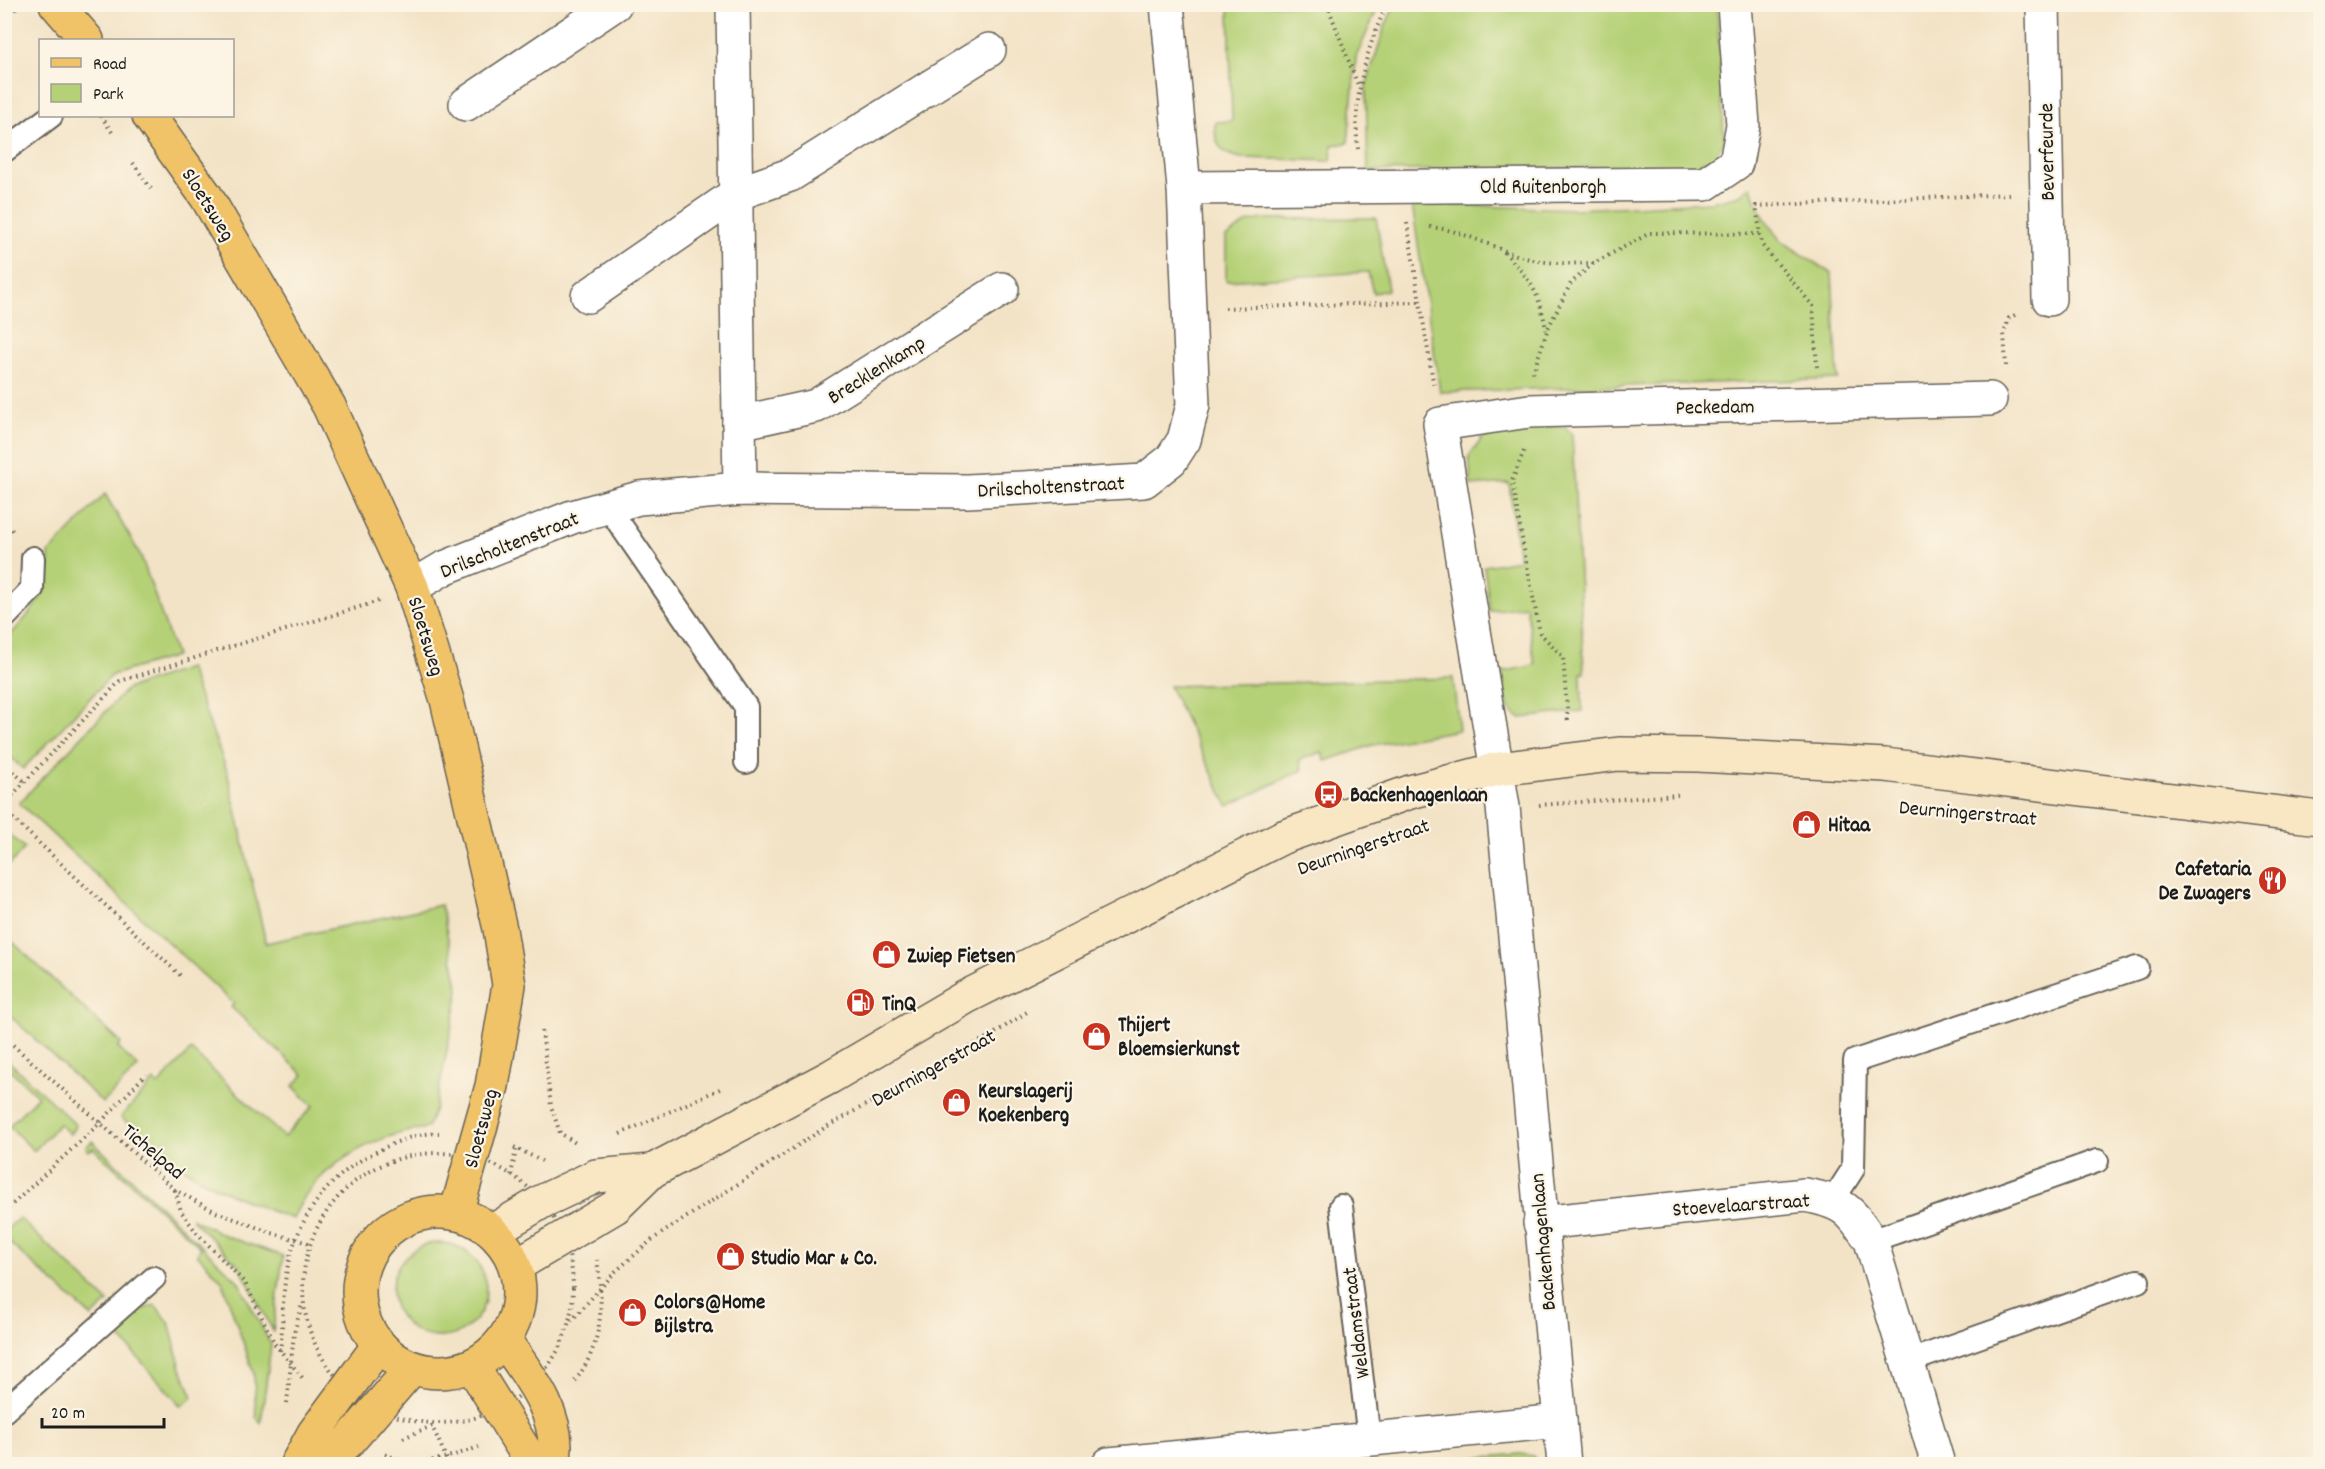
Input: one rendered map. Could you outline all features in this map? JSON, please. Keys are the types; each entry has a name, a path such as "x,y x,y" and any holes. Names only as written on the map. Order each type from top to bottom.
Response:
{"main road":[{"path":"56,4 86,39"},
{"name":"Sloetsweg","path":"150,117 206,196 329,406 412,587 447,700 500,929 508,986 492,1086 459,1145 456,1213"},
{"name":"Deurningerstraat","path":"515,1266 615,1207 652,1171 830,1077 966,997 1283,837 1410,792 1498,769 1619,754 1698,755 1885,765 2320,818"},
{"name":"Deurningerstraat","path":"493,1231 596,1176 652,1171"},
{"path":"433,1212 456,1213 476,1220 493,1231 507,1248 520,1285 519,1304 514,1323 504,1340 489,1355 472,1366 442,1373 412,1368 388,1354 366,1326 360,1305 359,1283 365,1261 376,1242 392,1227 412,1216 433,1212"},
{"path":"504,1340 541,1397 556,1451 553,1464"},
{"path":"297,1464 314,1433 379,1345"},
{"path":"472,1366 533,1464"},
{"path":"315,1464 356,1434 412,1368"}],"street":[{"path":"466,104 615,4"},
{"path":"733,4 740,489"},
{"name":"Drilscholtenstraat","path":"412,587 444,568 572,517 639,498 740,489 968,490 1144,481 1170,460 1184,440 1192,405 1184,188 1167,4"},
{"name":"Old Ruitenborgh","path":"1184,188 1705,184 1736,163 1743,125 1734,4"},
{"name":"Beverfeurde","path":"2043,4 2049,299"},
{"path":"588,296 736,194 790,175 989,50"},
{"name":"Brecklenkamp","path":"739,423 816,406 1002,289"},
{"name":"Peckedam","path":"1440,424 1529,411 1990,399"},
{"path":"1440,424 1498,769"},
{"name":"Backenhagenlaan","path":"1498,769 1564,1464"},
{"name":"Stoevelaarstraat","path":"1540,1223 1805,1195 1833,1200 1855,1217 1871,1241 1938,1464"},
{"path":"1108,1464 1560,1420"}],"lane":[{"path":"4,151 50,117"},
{"path":"608,507 746,707 746,762"},
{"path":"4,618 32,589 33,558"},
{"path":"1833,1200 1853,1168 1855,1061 2137,968"},
{"path":"1871,1241 2097,1161"},
{"name":"Weldamstraat","path":"1341,1206 1369,1439"},
{"path":"4,1411 154,1278"},
{"path":"1907,1362 2138,1281"}],"path":[{"path":"1327,4 1359,89"},
{"path":"1362,186 1357,140 1359,89 1371,39 1386,4"},
{"path":"102,117 119,143"},
{"name":"Sloetsweg","path":"132,162 152,190"},
{"path":"1402,187 1440,424"},
{"path":"1819,404 1813,306 1762,245 1756,206 2047,192"},
{"path":"1407,224 1416,225"},
{"path":"1424,226 1444,228 1521,257 1565,264 1594,263"},
{"path":"1569,732 1563,657 1540,633 1512,481 1531,433 1529,411 1531,381 1547,333 1571,283 1594,263 1650,233 1761,234"},
{"path":"1502,249 1528,277 1542,308 1547,333"},
{"path":"1990,399 1999,399 2007,393 2004,333 2009,318 2049,299"},
{"path":"1189,309 1419,302"},
{"name":"Sloetsweg","path":"377,590 385,611"},
{"path":"4,804 120,681 382,600"},
{"path":"4,764 25,782"},
{"path":"1503,807 1679,795"},
{"path":"4,810 182,977"},
{"name":"Deurningerstraat","path":"571,1321 600,1288 653,1239 736,1183 826,1127 996,1033 1033,1008"},
{"path":"540,1019 551,1106 560,1133 578,1144 586,1143"},
{"name":"Tichelpad","path":"4,1037 175,1191 216,1212 312,1244"},
{"path":"4,1212 99,1124 146,1074"},
{"path":"613,1137 730,1084"},
{"path":"280,1351 285,1281 294,1239 308,1212 329,1185 351,1165 391,1144 422,1133 459,1145 522,1182 555,1196"},
{"path":"175,1191 181,1211 196,1232 245,1283 280,1351 291,1365 339,1399 361,1400 406,1422 432,1426 473,1420 505,1421 541,1397 569,1390 587,1366 597,1342 601,1318 595,1251 574,1231 555,1196 550,1168 537,1156 503,1143 459,1145 398,1157 358,1176 333,1201 319,1224 305,1261 303,1303 294,1333 291,1365 286,1412"},
{"path":"541,1397 543,1377 564,1340 577,1296 574,1272 574,1231"},
{"path":"303,1303 312,1337 339,1399"},
{"path":"356,1434 378,1451 400,1461 417,1463 446,1458 498,1440 505,1421"},
{"path":"432,1426 449,1464"}],"green space":[{"path":"1229,5 1379,5 1356,57 1348,143 1332,145 1331,161 1242,158 1228,154 1220,147 1217,142 1215,122 1232,121"},
{"path":"1395,5 1717,5 1724,140 1714,158 1694,166 1368,171 1366,86 1385,26"},
{"path":"1750,186 1765,219 1780,240 1832,274 1838,379 1440,392 1412,204 1576,209 1711,202 1740,195"},
{"path":"1376,218 1388,290 1373,293 1368,272 1226,281 1226,237 1248,222 1263,219"},
{"path":"1564,426 1572,434 1584,673 1581,673 1582,711 1520,718 1508,705 1502,672 1535,665 1526,606 1490,611 1484,566 1519,560 1509,483 1471,486 1469,456 1485,435 1505,428"},
{"path":"105,494 141,556 176,656 112,675 23,769 5,752 5,641 31,611 43,592 49,568 49,553"},
{"path":"189,668 227,771 266,943 441,905 459,991 435,1109 427,1128 386,1138 348,1156 315,1183 293,1219 221,1190 181,1166 121,1117 154,1081 158,1085 191,1050 284,1137 313,1106 293,1086 304,1075 231,1007 234,1004 19,803 127,689"},
{"path":"1453,678 1459,730 1373,745 1325,761 1322,752 1299,760 1302,770 1228,806 1169,686"},
{"path":"5,831 25,848 5,870"},
{"path":"4,934 121,1043 118,1048 138,1067 103,1103 5,1011"},
{"path":"5,1058 76,1125 70,1134 59,1124 34,1151 9,1126 38,1096 5,1065"},
{"path":"92,1141 238,1281 271,1345 261,1423 256,1417 254,1374 222,1281 197,1254 201,1248 93,1148 89,1151 86,1147"},
{"path":"19,1218 108,1302 92,1317 5,1239 5,1231"},
{"path":"191,1218 226,1236 283,1256 273,1331 239,1266"},
{"path":"439,1243 457,1247 472,1257 482,1272 486,1290 482,1308 472,1323 457,1333 439,1337 421,1333 406,1323 396,1308 392,1290 396,1272 406,1257 421,1247"},
{"path":"155,1305 169,1322 181,1369 193,1397 181,1406 116,1333 137,1311"},
{"path":"1520,1454 1533,1456 1539,1464 1405,1464"}],"place":[{"name":"Backenhagenlaan","path":"1329,794"},
{"name":"Hitaa","path":"1807,824"},
{"name":"Cafetaria De Zwagers","path":"2272,880"},
{"name":"Zwiep Fietsen","path":"886,955"},
{"name":"TinQ","path":"861,1003"},
{"name":"Thijert Bloemsierkunst","path":"1097,1036"},
{"name":"Keurslagerij Koekenberg","path":"957,1102"},
{"name":"Studio Mar & Co.","path":"730,1257"},
{"name":"Colors@Home Bijlstra","path":"633,1313"}]}
